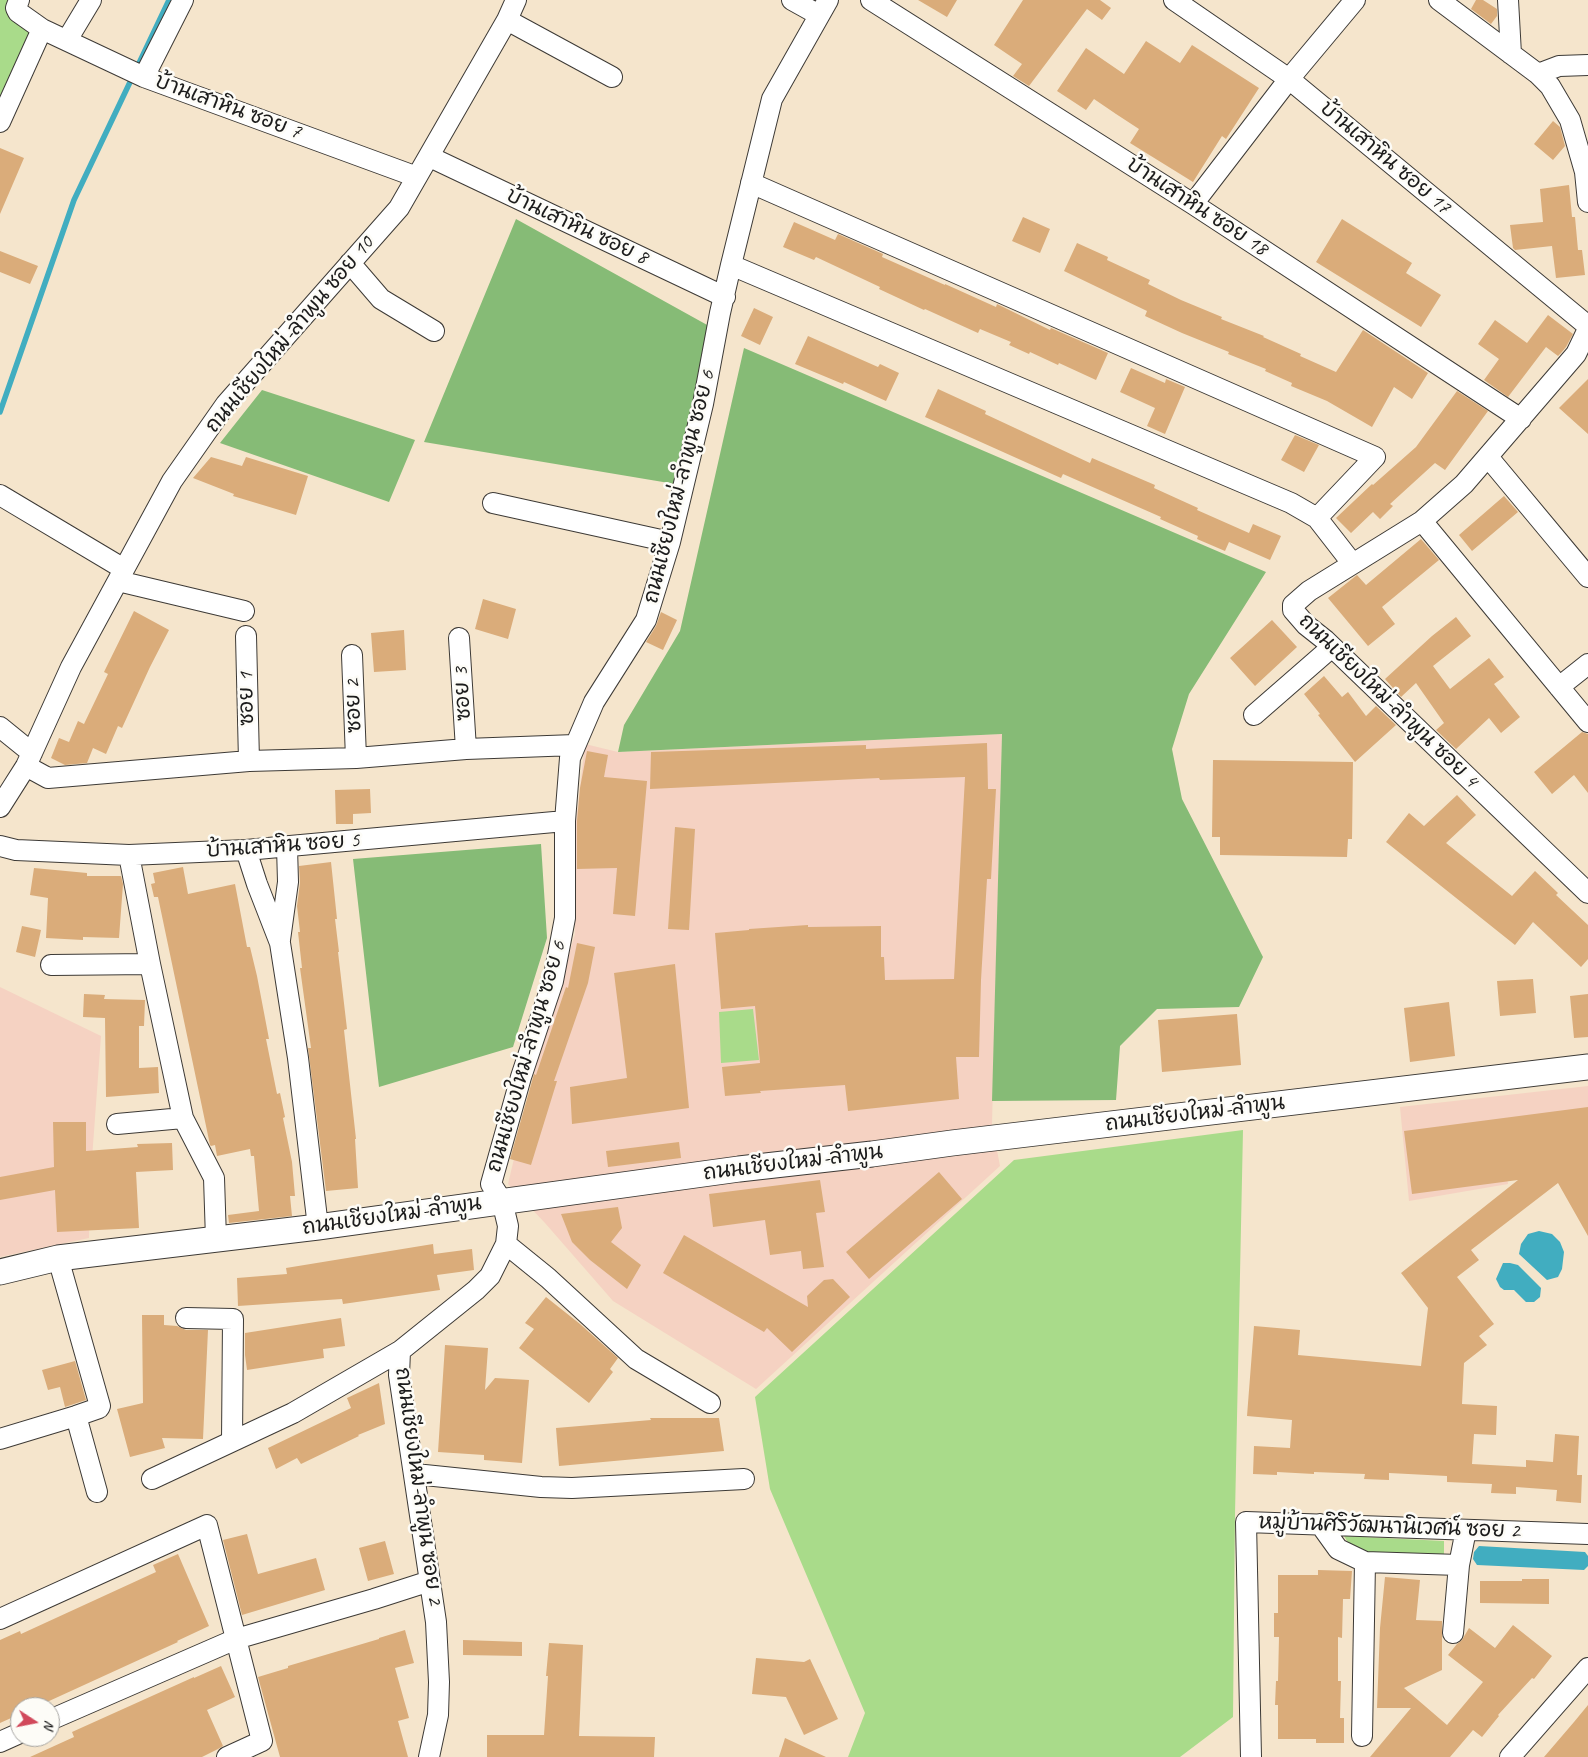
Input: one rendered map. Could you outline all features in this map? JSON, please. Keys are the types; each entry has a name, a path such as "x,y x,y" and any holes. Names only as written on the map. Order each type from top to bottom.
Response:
{"main road":[{"name":"ถนนเชียงใหม่-ลำพูน","path":"0,1272 58,1258 318,1227 739,1169 1588,1067"}],"street":[{"name":"บ้านเสาหิน ซอย 7","path":"18,0 16,8 18,12 42,28 144,77 417,177"},
{"path":"67,40 91,0"},
{"path":"144,77 183,0"},
{"name":"ถนนเชียงใหม่-ลำพูน ซอย 10","path":"0,807 29,760 71,667 172,481 226,404 399,208 430,157 507,20 516,0"},
{"path":"792,0 824,8"},
{"name":"บ้านเสาหิน ซอย 18","path":"871,0 1193,204 1521,419"},
{"name":"บ้านเสาหิน ซอย 17","path":"1174,0 1289,79 1588,327"},
{"path":"1193,204 1289,79 1355,0"},
{"path":"1438,0 1538,74 1550,86 1570,120 1585,172 1588,202"},
{"path":"1508,0 1511,54"},
{"name":"ถนนเชียงใหม่-ลำพูน ซอย 6","path":"502,1201 492,1184 521,1077 552,981 565,918 565,821 570,758 594,702 646,620 670,542 703,404 731,265 772,98 824,8"},
{"path":"507,20 612,77"},
{"path":"0,122 42,28"},
{"path":"1538,74 1559,66 1588,65"},
{"name":"บ้านเสาหิน ซอย 8","path":"430,157 725,297"},
{"path":"751,183 1375,457 1317,518"},
{"path":"350,263 381,299 434,332"},
{"path":"731,265 1282,499 1317,518 1352,563"},
{"name":"ถนนเชียงใหม่-ลำพูน ซอย 4","path":"1588,327 1582,352 1464,484 1422,521 1352,563 1309,591 1293,605 1293,610 1301,620 1332,647 1588,893"},
{"path":"1488,457 1588,577"},
{"path":"0,495 121,575 244,611"},
{"path":"493,503 670,542"},
{"path":"1422,521 1588,722"},
{"name":"ซอย 1","path":"246,636 248,761"},
{"name":"ซอย 3","path":"459,638 466,749"},
{"path":"1254,715 1332,647"},
{"name":"ซอย 2","path":"352,655 356,758"},
{"path":"1559,687 1588,664"},
{"path":"0,727 48,778 248,761 356,758 466,749 575,745"},
{"name":"บ้านเสาหิน ซอย 5","path":"0,846 16,850 129,854 246,850 565,821"},
{"path":"280,943 288,882 287,847"},
{"path":"246,850 280,943 298,1058 318,1227"},
{"path":"129,854 183,1118 214,1178 216,1239"},
{"path":"50,965 150,964"},
{"path":"117,1124 183,1118"},
{"name":"ถนนเชียงใหม่-ลำพูน ซอย 2","path":"429,1757 438,1715 439,1682 436,1622 399,1375 400,1351 476,1290 490,1276 506,1244 508,1226 502,1201"},
{"path":"506,1244 555,1284 636,1359 710,1403"},
{"path":"0,1439 76,1416 99,1408 101,1404 58,1258"},
{"path":"186,1318 233,1319 232,1441"},
{"path":"152,1479 294,1413 400,1351"},
{"path":"76,1416 97,1492"},
{"path":"414,1474 541,1487 572,1488 744,1480"},
{"name":"หมู่บ้านศิริวัฒนานิเวศน์ ซอย 2","path":"1251,1757 1246,1522 1588,1534"},
{"path":"1320,1524 1338,1549 1365,1562 1459,1565"},
{"path":"0,1619 207,1525 262,1741 227,1757"},
{"path":"1453,1633 1459,1565 1466,1530"},
{"path":"1362,1736 1365,1562"},
{"path":"60,1716 236,1639 374,1599 430,1580"},
{"path":"1510,1757 1588,1668"}],"shaded area":[{"path":"1002,734 992,1124 1000,1166 756,1389 613,1301 508,1184 538,1057 575,934 572,857 585,744 618,752"},
{"path":"0,987 101,1036 90,1186 89,1238 0,1257"},
{"path":"1588,1086 1588,1150 1505,1158 1508,1184 1409,1201 1400,1107"}],"green space":[{"path":"0,0 10,0 34,31 0,106"},
{"path":"516,219 709,326 675,484 424,442"},
{"path":"744,348 1266,572 1189,694 1172,749 1182,799 1263,957 1239,1007 1157,1009 1120,1046 1116,1100 992,1101 1002,734 618,752 624,725 680,631"},
{"path":"262,390 415,440 389,502 220,443"},
{"path":"541,844 547,938 513,1047 379,1087 353,859"},
{"path":"753,1009 759,1060 721,1063 719,1012"},
{"path":"1243,1130 1233,1717 1180,1757 848,1757 865,1713 770,1489 755,1397 1014,1160"},
{"path":"1344,1536 1444,1541 1444,1557 1355,1554"}],"water":[{"path":"1539,1231 1552,1234 1560,1242 1564,1252 1562,1269 1558,1277 1547,1280 1519,1254 1521,1244 1528,1234"},
{"path":"1503,1263 1518,1265 1541,1288 1540,1297 1534,1302 1526,1302 1514,1290 1504,1290 1500,1287 1496,1279"},
{"path":"1479,1546 1585,1552 1588,1556 1588,1566 1584,1570 1477,1565 1473,1559 1474,1552"}],"building":[{"path":"918,0 957,0 947,17"},
{"path":"1023,0 1100,0 1111,8 1102,20 1087,9 1029,86 1013,76 1022,64 994,45"},
{"path":"1476,0 1483,0 1497,9 1497,16 1491,24 1471,9"},
{"path":"1146,41 1180,63 1192,45 1259,88 1226,139 1222,136 1193,182 1130,143 1139,129 1094,99 1086,110 1057,91 1086,48 1124,74"},
{"path":"1553,121 1560,127 1565,146 1553,160 1534,144"},
{"path":"0,148 24,158 0,214"},
{"path":"1569,185 1572,217 1575,217 1578,250 1582,250 1585,275 1556,278 1552,246 1515,250 1513,248 1510,225 1543,222 1540,189"},
{"path":"1023,217 1050,229 1040,253 1012,241"},
{"path":"1342,219 1412,263 1406,273 1441,295 1421,327 1316,262"},
{"path":"794,222 835,240 838,234 883,254 882,257 945,285 996,307 997,304 1050,330 1051,328 1108,353 1096,380 1059,363 1058,365 1030,352 1029,354 1009,345 1011,342 980,329 978,333 924,310 816,257 814,260 783,247"},
{"path":"1077,243 1108,257 1107,260 1150,280 1148,284 1222,317 1221,319 1264,336 1301,354 1300,356 1336,372 1363,330 1428,373 1412,399 1394,387 1372,427 1327,401 1291,386 1292,383 1265,371 1266,369 1228,354 1229,352 1145,316 1147,311 1064,271"},
{"path":"0,251 38,266 30,284 0,272"},
{"path":"754,308 773,317 760,345 741,336"},
{"path":"1548,315 1573,334 1566,347 1558,356 1546,347 1508,397 1484,380 1499,359 1478,344 1495,320 1527,343"},
{"path":"808,336 878,367 880,364 899,373 886,401 844,382 843,384 795,364"},
{"path":"1131,368 1165,383 1166,379 1185,387 1165,434 1147,426 1155,408 1120,392"},
{"path":"1588,379 1588,434 1559,408"},
{"path":"938,389 986,411 985,414 1090,463 1092,458 1155,485 1154,488 1198,508 1197,510 1249,533 1253,524 1281,536 1270,560 1229,542 1225,551 1197,539 1198,536 1160,519 1161,517 1063,474 1061,478 925,417"},
{"path":"1457,391 1488,411 1445,470 1435,463 1390,504 1393,506 1380,519 1373,512 1351,533 1336,518 1372,484 1416,447"},
{"path":"1295,435 1319,445 1304,472 1281,460"},
{"path":"211,457 242,466 246,457 308,476 296,515 233,496 234,494 193,478"},
{"path":"1504,496 1518,512 1472,551 1459,535"},
{"path":"1421,539 1439,560 1382,607 1395,624 1368,646 1328,598 1357,575 1366,585"},
{"path":"483,599 516,609 508,639 475,629"},
{"path":"134,611 169,630 122,728 118,726 106,754 93,748 87,763 65,765 51,758 59,738 69,742 78,721 84,724 108,674 104,672"},
{"path":"661,612 677,620 663,650 646,642 656,626"},
{"path":"1456,617 1471,636 1433,666 1450,689 1489,658 1504,677 1494,684 1520,717 1501,733 1489,718 1456,749 1436,730 1444,723 1416,683 1401,697 1385,679"},
{"path":"1272,620 1297,647 1255,686 1230,658"},
{"path":"404,630 406,670 374,672 371,633"},
{"path":"1324,676 1342,697 1348,692 1366,716 1376,706 1396,725 1355,762 1304,694"},
{"path":"1582,732 1588,734 1588,793 1574,775 1552,794 1534,772"},
{"path":"987,743 988,789 996,789 991,879 987,879 979,1057 956,1057 959,1099 848,1111 845,1085 760,1091 761,1093 725,1096 722,1067 760,1063 755,1006 721,1009 715,933 808,925 808,927 881,926 881,957 884,957 885,980 954,979 965,777 880,780 879,778 650,789 651,752 866,745 866,749"},
{"path":"587,751 608,755 604,777 647,781 635,916 613,914 617,868 577,869 577,821 580,788"},
{"path":"1213,760 1353,762 1352,839 1348,839 1347,857 1220,855 1220,837 1212,837"},
{"path":"370,789 371,813 353,814 353,824 336,824 335,790"},
{"path":"1457,795 1476,815 1446,843 1512,896 1535,871 1558,893 1556,895 1588,925 1588,959 1581,967 1533,922 1515,945 1386,842 1409,813 1424,826"},
{"path":"675,827 695,829 689,930 668,929"},
{"path":"331,862 337,919 335,919 338,952 347,1029 344,1030 356,1139 358,1188 326,1191 308,1048 311,1048 300,968 302,968 297,906 300,883 299,866"},
{"path":"183,867 188,894 235,884 247,947 250,947 257,976 269,1039 266,1039 277,1094 280,1093 285,1117 283,1118 292,1162 295,1196 290,1196 292,1216 229,1223 228,1215 259,1211 254,1156 251,1156 250,1149 217,1156 215,1145 210,1145 158,897 154,897 151,884 155,883 153,873"},
{"path":"34,868 87,873 87,876 121,876 123,884 119,938 83,937 83,940 46,938 48,898 30,895"},
{"path":"22,926 41,930 35,957 16,952"},
{"path":"577,943 595,947 588,983 554,1081 557,1081 531,1165 510,1159 534,1074 536,1075 566,987 568,988"},
{"path":"675,964 689,1108 572,1124 570,1087 627,1078 614,973"},
{"path":"1533,979 1536,1013 1500,1016 1497,981"},
{"path":"84,994 105,995 104,999 145,1000 144,1026 139,1026 139,1068 158,1067 159,1093 106,1097 105,1018 83,1017"},
{"path":"1588,994 1588,1037 1574,1038 1570,996"},
{"path":"1449,1002 1455,1056 1410,1062 1404,1008"},
{"path":"1237,1014 1241,1065 1162,1072 1158,1020"},
{"path":"1588,1107 1588,1236 1558,1183 1471,1250 1479,1260 1457,1277 1494,1324 1479,1336 1487,1345 1464,1363 1462,1404 1497,1406 1496,1435 1474,1434 1472,1464 1526,1467 1526,1460 1553,1462 1555,1434 1579,1436 1577,1475 1582,1475 1581,1503 1556,1501 1557,1490 1516,1487 1516,1494 1491,1493 1492,1484 1447,1482 1447,1476 1389,1473 1389,1480 1364,1479 1365,1474 1277,1472 1277,1475 1253,1474 1254,1446 1290,1448 1292,1420 1247,1416 1254,1326 1300,1330 1298,1355 1421,1366 1428,1308 1401,1273 1518,1180 1412,1194 1404,1131"},
{"path":"53,1122 86,1122 86,1151 138,1147 137,1144 172,1143 173,1170 136,1172 139,1228 57,1232 55,1190 0,1200 0,1177 54,1167"},
{"path":"679,1142 681,1158 608,1167 606,1151"},
{"path":"939,1172 962,1199 869,1279 846,1252"},
{"path":"820,1180 825,1212 816,1213 824,1267 803,1269 801,1251 770,1255 765,1220 713,1227 709,1194"},
{"path":"618,1207 622,1228 611,1242 641,1265 627,1289 590,1260 572,1242 561,1214"},
{"path":"684,1235 808,1307 807,1296 824,1280 833,1279 850,1297 792,1352 767,1328 764,1332 663,1273"},
{"path":"433,1244 434,1254 472,1249 474,1270 437,1275 440,1290 343,1304 342,1299 238,1306 237,1278 287,1274 286,1268"},
{"path":"546,1297 618,1358 610,1369 613,1372 589,1403 519,1348 534,1329 525,1323"},
{"path":"142,1315 164,1315 164,1325 177,1326 186,1330 208,1330 203,1439 162,1438 165,1448 130,1457 117,1409 143,1403"},
{"path":"341,1318 345,1346 323,1349 324,1358 247,1370 245,1333"},
{"path":"445,1345 488,1348 485,1390 495,1378 529,1380 522,1463 484,1460 484,1455 438,1452"},
{"path":"75,1361 86,1400 65,1407 60,1387 48,1390 42,1370"},
{"path":"379,1383 385,1424 358,1435 301,1464 297,1458 276,1469 268,1448 351,1408 347,1398"},
{"path":"650,1418 719,1418 724,1451 559,1466 556,1428 651,1420"},
{"path":"247,1534 258,1574 316,1558 325,1590 242,1615 223,1540"},
{"path":"385,1541 394,1574 368,1581 359,1548"},
{"path":"178,1554 209,1626 58,1697 10,1697 10,1718 0,1723 0,1640 20,1631 21,1634 156,1572 153,1565"},
{"path":"1318,1570 1352,1571 1350,1599 1343,1599 1342,1638 1338,1637 1338,1681 1341,1681 1340,1718 1344,1718 1344,1743 1316,1743 1316,1739 1278,1739 1278,1705 1275,1705 1276,1681 1278,1681 1279,1637 1274,1637 1274,1613 1278,1613 1278,1575 1318,1575"},
{"path":"1385,1577 1420,1580 1416,1620 1442,1621 1442,1670 1404,1688 1447,1725 1483,1682 1448,1655 1462,1640 1469,1628 1495,1648 1513,1625 1552,1656 1534,1679 1532,1678 1498,1715 1482,1737 1473,1730 1450,1757 1370,1757 1411,1708 1377,1708 1380,1628"},
{"path":"1522,1579 1549,1579 1549,1604 1480,1603 1480,1581 1522,1581"},
{"path":"405,1630 414,1663 395,1668 409,1718 398,1721 408,1757 280,1757 258,1677"},
{"path":"463,1640 522,1642 522,1656 463,1655"},
{"path":"549,1643 583,1645 579,1736 655,1737 654,1757 487,1757 487,1735 544,1735"},
{"path":"756,1658 804,1662 810,1659 838,1719 804,1735 786,1697 752,1694"},
{"path":"221,1666 235,1697 207,1710 223,1746 202,1757 30,1757 52,1747 60,1747 60,1743 74,1737 72,1732"},
{"path":"1588,1705 1588,1757 1544,1757 1574,1722"},
{"path":"785,1738 826,1757 779,1757"}],"waterway":[{"path":"0,412 74,200 169,0"}]}
